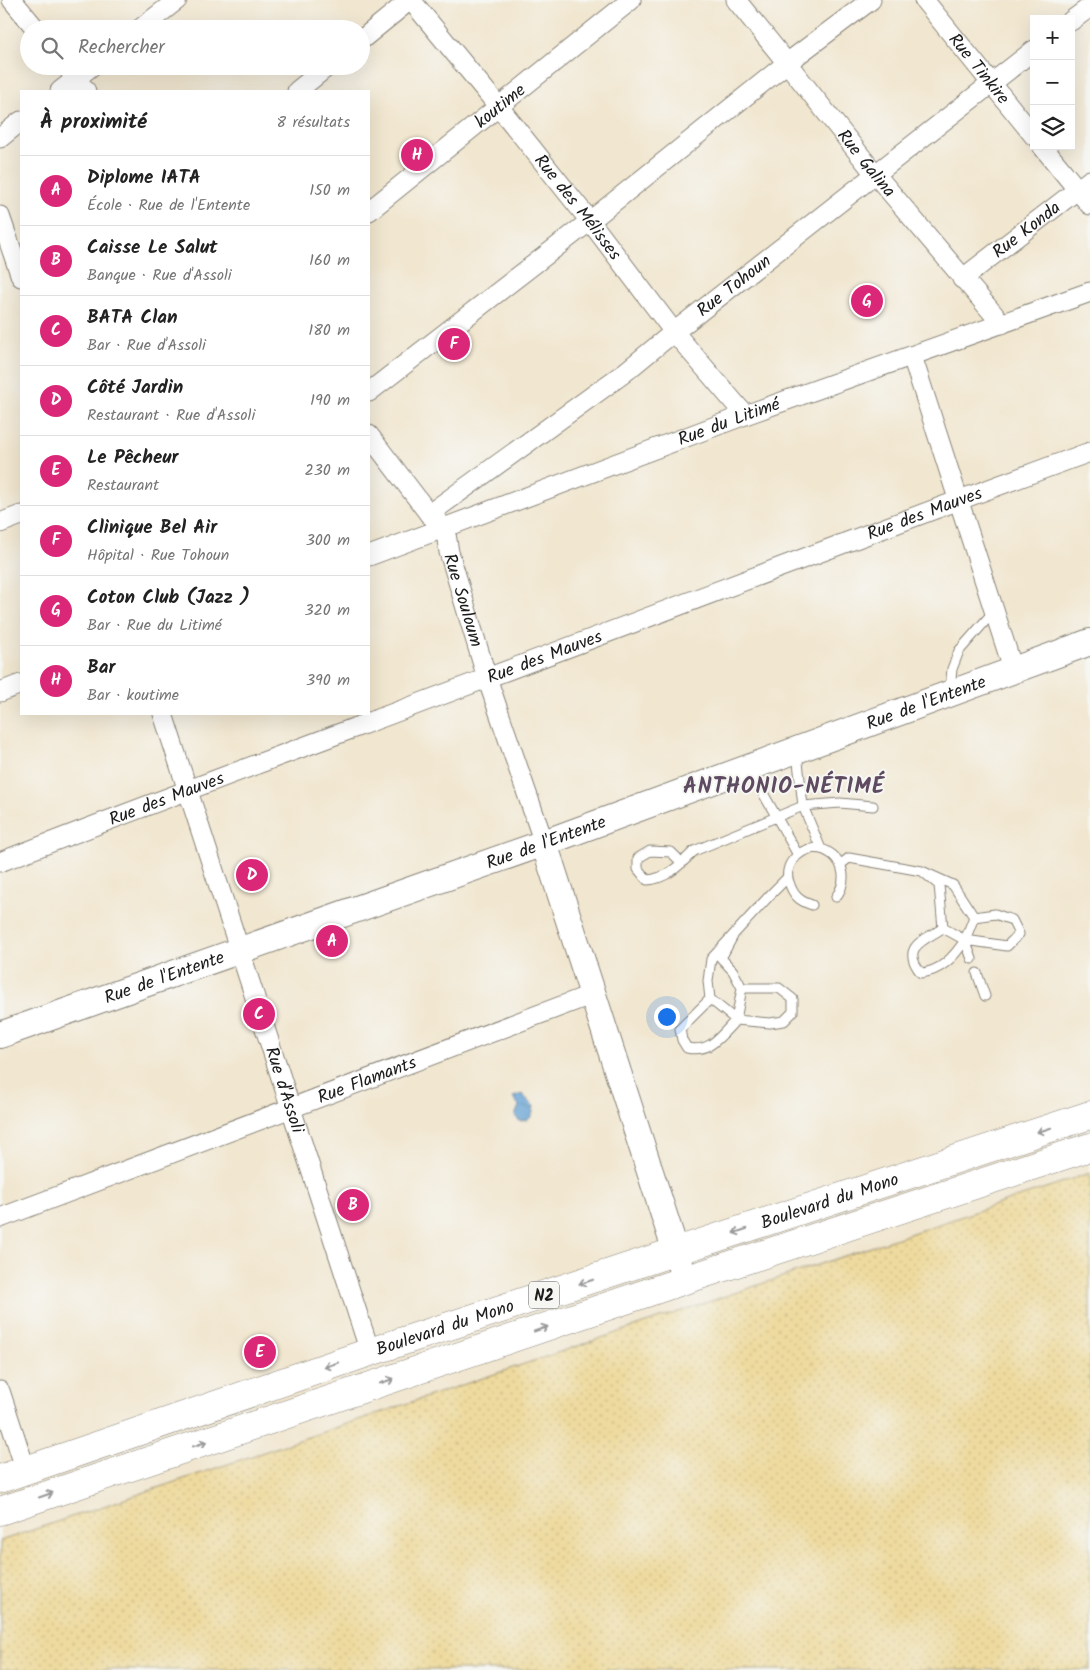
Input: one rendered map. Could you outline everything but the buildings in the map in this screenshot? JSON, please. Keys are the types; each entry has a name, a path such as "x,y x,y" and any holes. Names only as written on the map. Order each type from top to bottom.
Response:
{"highway":[{"name":"Boulevard du Mono","path":"0,1479 370,1352 1090,1115"},
{"name":"Boulevard du Mono","path":"0,1511 686,1280 1090,1147"}],"street":[{"path":"12,0 29,20"},
{"path":"151,20 177,0"},
{"path":"370,33 411,0"},
{"name":"Rue des Mélisses","path":"411,0 590,221 674,332 745,415"},
{"name":"koutime","path":"370,211 631,0"},
{"name":"Rue Galina","path":"736,0 875,174 1002,324"},
{"path":"370,391 590,221 787,63 871,0"},
{"name":"Rue Tinkire","path":"924,0 1030,131"},
{"path":"1075,18 1090,7"},
{"name":"Rue Tohoun","path":"429,514 624,373 990,82 1030,53"},
{"path":"298,90 317,75"},
{"path":"61,90 76,79"},
{"path":"0,138 20,123"},
{"path":"1046,150 1084,185 1090,205"},
{"name":"Rue Konda","path":"962,279 1084,185"},
{"path":"0,216 20,274"},
{"name":"Rue du Litimé","path":"370,556 745,415 1090,292"},
{"path":"912,356 1013,669"},
{"path":"370,435 429,514 445,528"},
{"name":"Rue des Mauves","path":"0,862 187,789 1090,452"},
{"path":"0,523 20,515"},
{"name":"Rue Souloum","path":"445,528 449,552 487,678 544,842"},
{"name":"Rue de l'Entente","path":"0,1035 544,842 1090,642"},
{"path":"0,692 20,684"},
{"name":"Rue d'Assoli","path":"163,715 370,1352"},
{"path":"544,842 686,1280"},
{"name":"Rue Flamants","path":"0,1218 593,994"},
{"path":"0,1392 26,1471"}],"lane":[{"path":"950,693 952,669 959,652 995,610"},
{"path":"796,750 803,806 821,849"},
{"path":"749,767 798,855"},
{"path":"682,863 671,852 650,851 638,858 638,869 647,880 657,880 676,869 682,863 694,851 778,818 803,806 840,803 873,806"},
{"path":"812,904 804,902 791,891 788,878 791,862 798,855 809,850 821,849 835,856 841,864 844,879 836,897"},
{"path":"841,864 849,858 922,871 953,884 974,917"},
{"path":"922,871 939,885 943,928"},
{"path":"742,988 778,988 793,999 793,1012 784,1021 770,1023 736,1020 710,998 708,981 711,959 788,878"},
{"path":"943,928 965,940 1007,946 1019,934 1012,920 995,914 974,917"},
{"path":"943,928 915,947 911,955 913,964 920,973 930,972 942,966 958,950 965,940 974,917"},
{"path":"710,998 680,1029 682,1040 687,1048 698,1050 709,1047 736,1020 742,988 733,971 721,958 733,936"},
{"path":"965,940 972,959"},
{"path":"977,973 985,996"}],"sand":[{"path":"1090,1173 1090,1670 0,1670 0,1541"}],"water":[{"path":"522,1094 534,1106 530,1118 519,1121 515,1116 519,1106 513,1097"}],"place":[{"name":"Bar","path":"417,155"},
{"name":"Coton Club (Jazz )","path":"867,301"},
{"name":"Clinique Bel Air","path":"454,344"},
{"name":"Côté Jardin","path":"252,875"},
{"name":"Diplome IATA","path":"332,941"},
{"name":"BATA Clan","path":"259,1014"},
{"name":"Caisse Le Salut","path":"353,1205"},
{"name":"Le Pêcheur","path":"260,1352"}],"district":[{"name":"ANTHONIO-NÉTIMÉ","path":"784,785"}]}
